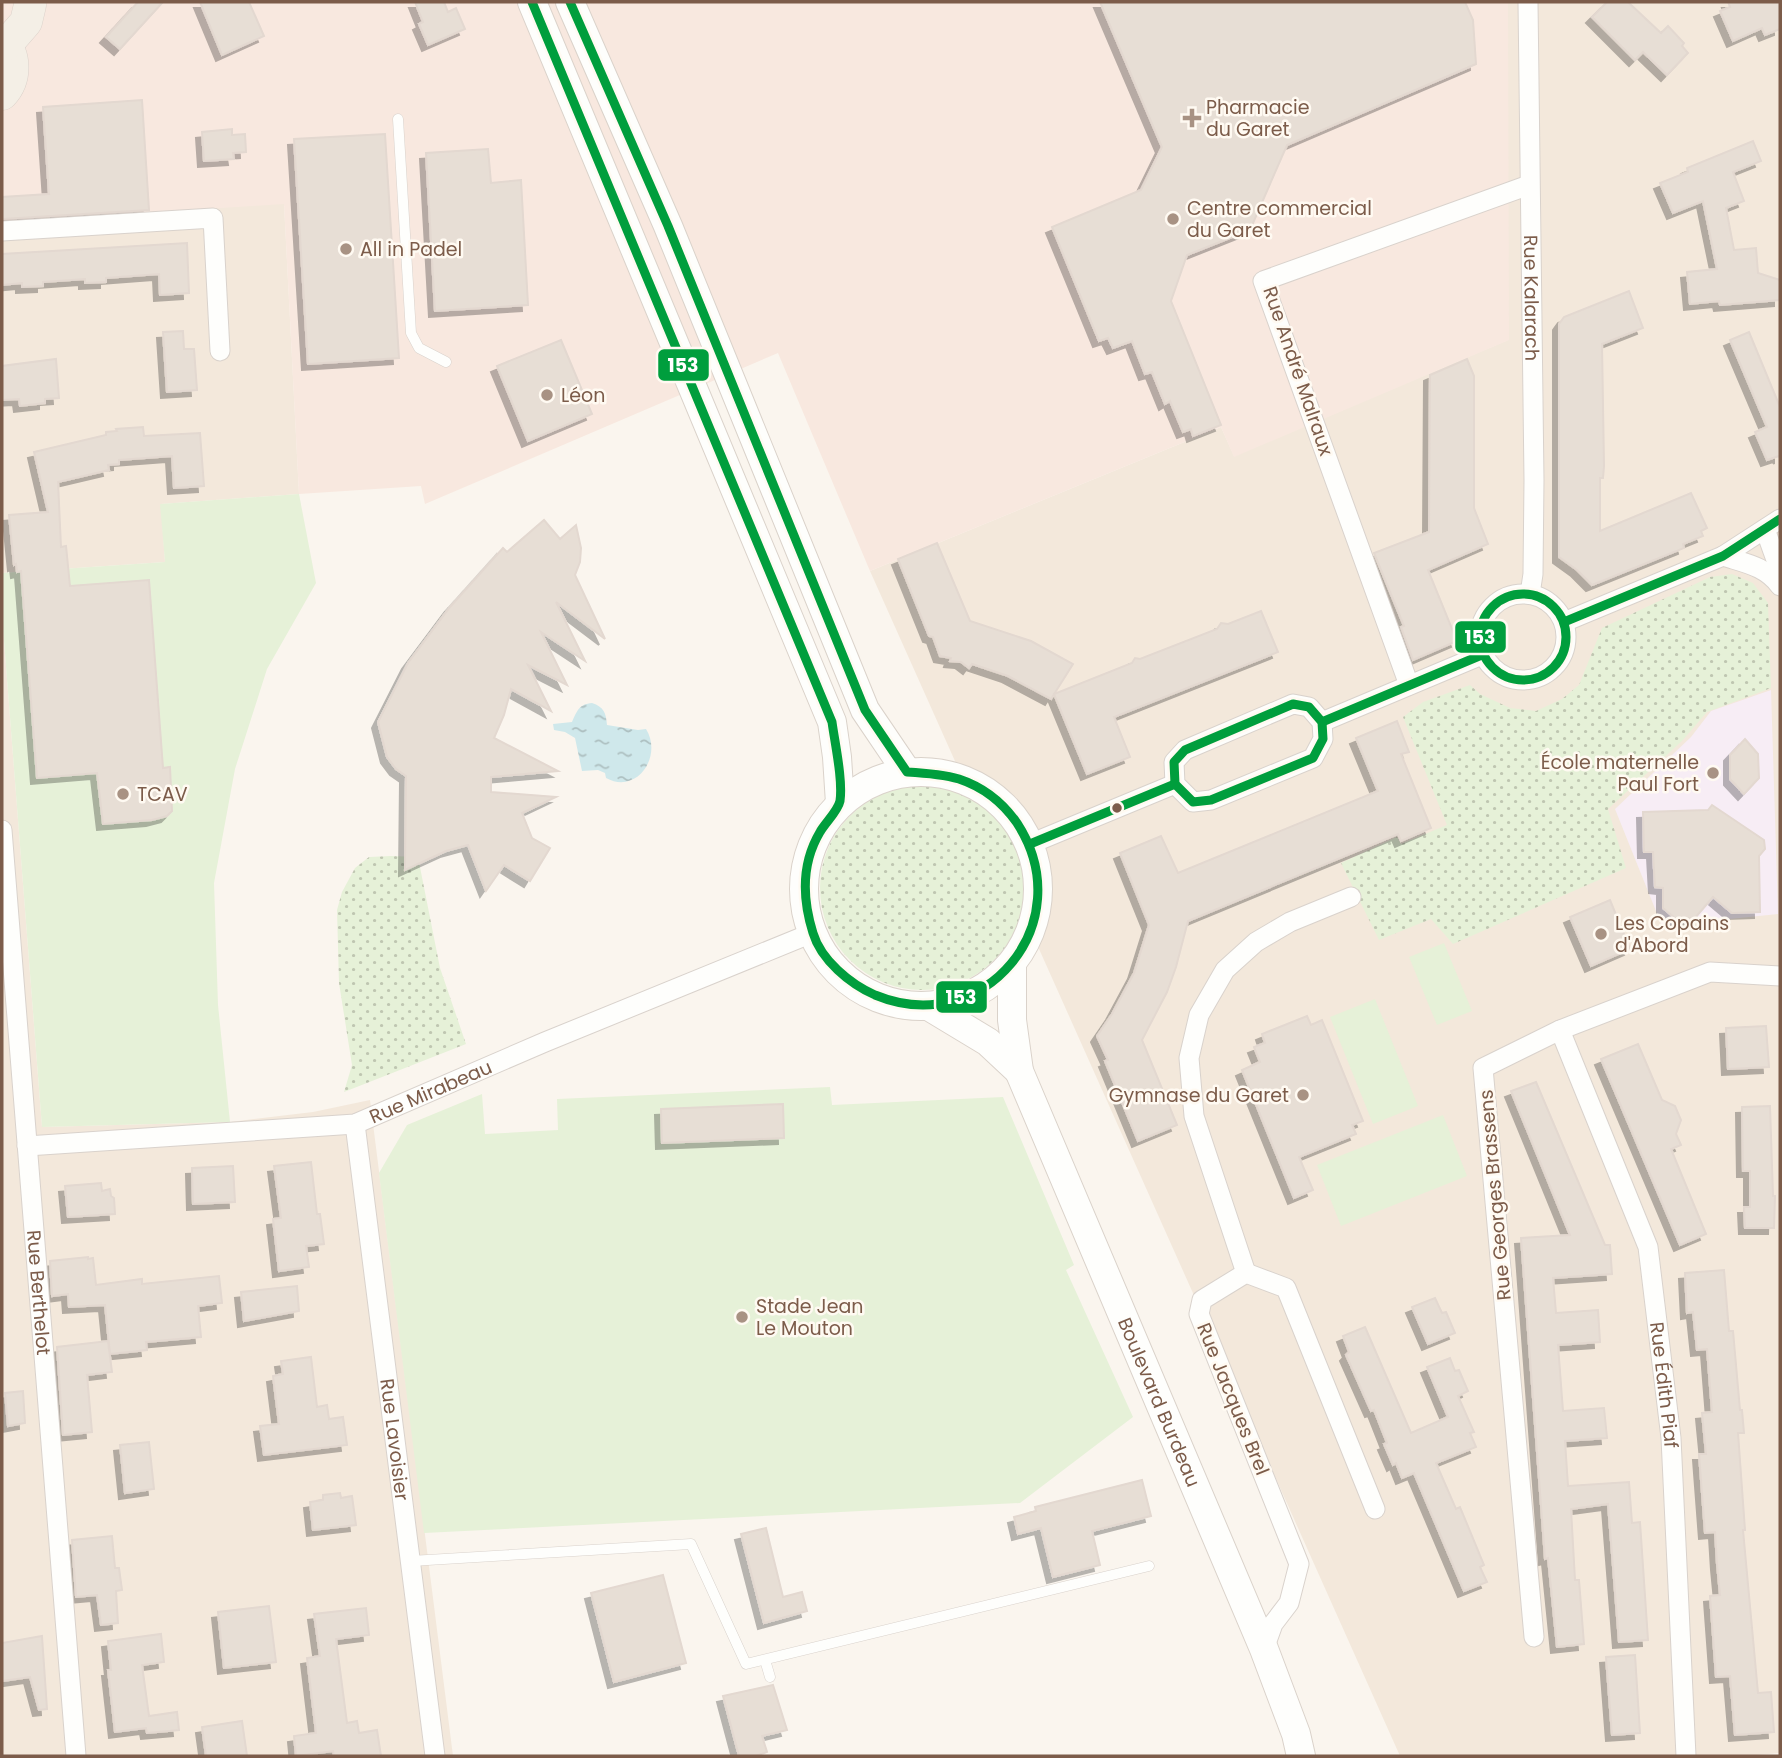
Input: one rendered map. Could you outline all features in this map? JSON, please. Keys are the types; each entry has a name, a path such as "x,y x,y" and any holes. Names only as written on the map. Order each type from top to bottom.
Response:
{"main road":[{"path":"532,2 832,722 840,803"},
{"path":"570,2 668,226 865,710 907,772"},
{"path":"2,94 11,78 13,66 3,35 26,22 32,3"},
{"path":"907,772 938,772 967,780 994,796 1015,818 1030,844 1038,875 1038,907 1029,938 1012,965 989,986 970,996 930,1007 893,1004 859,989 831,965 812,933 804,899 806,864 819,831 840,803 872,783 907,772"},
{"name":"Boulevard Burdeau","path":"1012,965 1012,1020 1019,1071 1264,1649 1303,1749"},
{"name":"Boulevard Burdeau","path":"930,1007 989,1042 1019,1071"}],"street":[{"name":"Rue Kalarach","path":"1528,2 1534,480 1533,574 1530,594"},
{"name":"Rue André Malraux","path":"1409,685 1263,281 1529,185"},
{"path":"2,231 213,218 220,351"},
{"path":"1564,622 1723,556 1773,524 1780,571"},
{"path":"1723,556 1757,567 1772,575 1780,586"},
{"path":"1530,594 1551,603 1564,622 1564,651 1557,664 1546,674 1518,680 1492,667 1484,654 1481,628 1493,606 1505,598 1530,594"},
{"path":"1322,722 1484,654"},
{"path":"1293,704 1309,707 1322,722 1323,739 1313,758 1211,800 1192,802 1175,784 1174,762 1185,750 1197,744 1293,704"},
{"path":"1030,844 1175,784"},
{"name":"Rue Berthelot","path":"2,830 76,1756"},
{"path":"1351,897 1290,922 1256,942 1225,970 1199,1015 1189,1058 1194,1116 1246,1273 1286,1288 1376,1509"},
{"name":"Rue Mirabeau","path":"27,1146 355,1124 545,1042 812,933"},
{"name":"Rue Georges Brassens","path":"1534,1637 1483,1068 1560,1030 1710,972 1780,975"},
{"name":"Rue Édith Piaf","path":"1560,1030 1648,1247 1671,1438 1686,1756"},
{"name":"Rue Lavoisier","path":"355,1124 435,1756"},
{"name":"Rue Jacques Brel","path":"1246,1273 1202,1300 1199,1314 1299,1564 1289,1603 1273,1624 1264,1649"}],"lane":[{"path":"398,119 411,333 419,348 446,362"},
{"path":"411,1561 691,1544 746,1664 1149,1566"},
{"path":"765,1660 770,1677"}],"shaded area":[{"path":"2,2 1508,2 1509,340 1234,457 1221,427 870,571 778,353 425,504 421,486 299,494 284,204 2,222"},
{"path":"1508,2 1780,2 1780,1753 1744,1756 1400,1756 870,571 1221,427 1234,456 1508,340"},
{"path":"284,203 299,494 161,504 165,562 2,573 2,222"},
{"path":"2,615 42,1127 230,1122 313,1112 370,1100 453,1756 2,1756"},
{"name":"École maternelle Paul Fort","path":"1771,690 1778,914 1662,926 1615,809 1691,737 1711,711"}],"green space":[{"name":"TCAV","path":"299,494 316,583 267,669 235,769 214,883 218,1005 230,1122 42,1127 2,615 2,573 165,562 160,504"},
{"path":"1732,574 1753,583 1768,603 1771,688 1707,712 1682,741 1608,809 1626,868 1453,944 1431,919 1379,940 1341,863 1397,837 1401,844 1447,825 1403,717 1423,702 1470,685 1480,694 1510,708 1536,711 1562,699 1579,685 1602,628 1710,577"},
{"path":"922,786 961,794 979,803 994,816 1007,831 1016,849 1024,888 1016,927 1007,945 994,960 979,973 961,982 922,990 883,982 865,973 850,960 837,945 828,927 820,888 828,849 837,831 850,816 865,803 883,794"},
{"path":"369,857 418,857 440,968 466,1044 344,1092 352,1065 339,983 337,910 342,892 355,868"},
{"path":"1444,943 1472,1011 1437,1025 1409,957"},
{"path":"1375,999 1418,1106 1373,1124 1330,1017"},
{"name":"Stade Jean Le Mouton","path":"830,1087 832,1105 1003,1097 1074,1265 1066,1270 1133,1417 1020,1503 424,1533 379,1173 407,1125 482,1094 485,1134 558,1130 557,1099"},
{"path":"1443,1115 1467,1176 1341,1226 1317,1165"}],"water":[{"path":"592,703 604,711 607,725 646,729 651,750 649,761 637,777 617,782 606,778 605,773 598,770 582,771 575,738 554,730 553,724 572,722 581,707"}],"building":[{"path":"138,2 163,2 120,49 106,37"},
{"path":"200,2 249,2 264,36 222,55"},
{"path":"415,2 444,2 448,12 456,8 465,29 428,45 419,24 423,22"},
{"name":"Centre commercial du Garet","path":"1100,2 1465,2 1473,20 1476,64 1287,145 1250,230 1187,255 1171,301 1221,425 1193,436 1191,429 1183,432 1170,401 1165,404 1152,372 1145,374 1132,341 1113,348 1108,338 1099,341 1052,227 1141,190 1162,147"},
{"path":"1607,2 1628,2 1661,33 1668,26 1684,43 1682,46 1688,53 1667,75 1643,52 1635,60 1592,17"},
{"path":"1728,2 1780,2 1780,29 1765,35 1762,28 1733,41 1720,11 1730,7"},
{"path":"142,100 149,210 2,219 2,197 49,194 43,107"},
{"path":"232,129 232,135 245,134 246,152 233,153 234,159 204,161 202,132"},
{"name":"All in Padel","path":"385,134 399,358 308,364 294,139"},
{"path":"1753,141 1761,161 1733,172 1744,201 1726,208 1734,250 1756,248 1758,273 1780,280 1780,300 1720,305 1719,301 1690,304 1687,272 1717,269 1703,201 1673,213 1660,183 1688,172 1687,168"},
{"path":"488,149 491,183 521,180 528,305 435,311 426,153"},
{"path":"187,243 189,293 160,295 159,274 106,278 106,282 85,283 85,279 43,282 43,286 22,287 22,283 2,285 2,254"},
{"path":"1629,291 1643,328 1602,344 1604,466 1603,478 1600,478 1600,531 1691,493 1707,528 1701,531 1703,536 1683,544 1684,548 1592,585 1559,557 1559,324 1564,317"},
{"path":"183,331 184,349 194,349 197,390 167,392 163,332"},
{"path":"1749,332 1780,407 1780,458 1779,456 1767,460 1755,432 1767,427 1730,340"},
{"name":"Léon","path":"561,340 592,414 528,441 497,366"},
{"path":"56,359 59,398 20,406 19,399 2,400 2,366"},
{"path":"1467,359 1474,376 1474,508 1488,544 1428,570 1457,641 1413,660 1401,627 1404,626 1374,553 1429,532 1430,375"},
{"path":"143,427 144,436 200,433 204,486 174,488 172,456 119,460 119,464 108,465 109,470 58,482 61,547 66,546 70,586 149,580 163,768 170,767 172,811 167,816 152,820 103,824 97,773 37,778 21,571 17,572 16,564 14,565 9,515 48,512 34,452 106,435 106,432 117,431 116,429"},
{"path":"544,520 560,539 576,525 581,548 575,575 605,639 556,602 585,661 541,632 567,685 528,665 551,711 511,689 494,738 558,771 491,777 491,792 556,797 522,813 532,838 550,848 530,881 504,865 486,891 468,845 446,851 405,870 406,776 396,769 387,757 378,722 408,663 450,607 503,548 507,552"},
{"path":"937,543 970,621 1031,641 1073,664 1051,699 1008,676 972,664 969,668 961,662 940,656 933,637 929,636 898,559"},
{"path":"1261,611 1278,652 1114,717 1130,757 1087,774 1054,694 1132,663 1135,658 1140,659 1217,629 1221,623 1228,624"},
{"path":"1397,721 1409,752 1401,754 1431,828 1401,841 1398,834 1188,921 1167,992 1142,1040 1177,1125 1138,1141 1097,1036 1134,973 1149,925 1120,853 1161,836 1178,873 1378,791 1356,738"},
{"path":"1745,739 1758,754 1759,778 1744,794 1730,779 1730,755"},
{"path":"1712,805 1764,840 1765,849 1759,856 1760,912 1732,913 1713,897 1695,918 1676,919 1663,908 1663,888 1655,887 1653,852 1644,852 1643,812 1708,810"},
{"name":"Les Copains d'Abord","path":"1610,900 1630,949 1591,966 1570,917"},
{"name":"Gymnase du Garet","path":"1307,1016 1311,1025 1322,1020 1363,1121 1352,1125 1356,1134 1299,1157 1313,1190 1294,1198 1242,1070 1260,1062 1254,1047 1265,1043 1262,1034"},
{"path":"1766,1026 1769,1067 1728,1069 1726,1028"},
{"path":"1638,1044 1662,1100 1675,1106 1681,1120 1676,1134 1681,1145 1671,1149 1706,1234 1680,1245 1601,1059"},
{"path":"1536,1082 1605,1245 1610,1245 1612,1274 1553,1278 1556,1313 1598,1310 1600,1342 1558,1345 1563,1411 1604,1408 1607,1438 1565,1441 1568,1486 1629,1482 1632,1523 1640,1522 1648,1640 1619,1642 1608,1504 1571,1509 1575,1580 1579,1580 1584,1644 1557,1647 1548,1558 1545,1559 1521,1238 1570,1235 1511,1091"},
{"path":"783,1104 784,1138 662,1143 661,1109"},
{"path":"1770,1106 1774,1228 1745,1228 1744,1207 1750,1207 1750,1171 1743,1171 1742,1107"},
{"path":"311,1162 317,1214 320,1214 324,1244 306,1246 309,1267 279,1271 273,1219 281,1218 274,1166"},
{"path":"233,1166 235,1202 193,1204 192,1168"},
{"path":"101,1183 102,1191 110,1189 114,1198 115,1214 68,1217 65,1186"},
{"path":"93,1258 96,1285 142,1279 142,1284 219,1276 222,1303 198,1306 201,1337 146,1342 147,1350 110,1354 105,1305 69,1307 68,1294 52,1296 50,1261"},
{"path":"1724,1270 1729,1331 1733,1331 1744,1433 1738,1433 1743,1530 1758,1693 1771,1692 1774,1732 1735,1735 1730,1676 1716,1677 1710,1596 1720,1595 1715,1532 1705,1533 1699,1454 1706,1454 1702,1413 1712,1412 1707,1349 1697,1350 1693,1312 1687,1313 1685,1273"},
{"path":"297,1286 299,1311 244,1321 241,1292"},
{"path":"1435,1298 1442,1313 1446,1312 1455,1333 1428,1344 1412,1307"},
{"path":"1365,1327 1411,1433 1448,1417 1427,1367 1450,1358 1455,1371 1459,1370 1468,1391 1458,1396 1474,1432 1470,1433 1476,1447 1436,1463 1456,1509 1460,1507 1484,1565 1480,1567 1487,1582 1464,1591 1414,1473 1402,1478 1396,1463 1393,1465 1374,1410 1371,1411 1346,1355 1349,1352 1343,1336"},
{"path":"108,1341 112,1372 87,1375 92,1432 63,1435 57,1347"},
{"path":"311,1357 317,1407 327,1405 329,1419 343,1417 347,1445 264,1455 260,1426 279,1424 273,1376 283,1374 281,1361"},
{"path":"23,1391 25,1423 8,1426 5,1393"},
{"path":"149,1442 154,1489 125,1493 120,1445"},
{"path":"1142,1480 1151,1516 1092,1531 1100,1565 1053,1577 1041,1528 1018,1534 1014,1517 1036,1511 1035,1507"},
{"path":"340,1493 341,1498 352,1496 356,1525 313,1530 310,1502 323,1500 323,1495"},
{"path":"766,1528 783,1597 802,1592 807,1611 764,1623 741,1534"},
{"path":"112,1536 115,1568 119,1568 122,1590 116,1591 118,1623 101,1625 97,1595 76,1597 72,1540"},
{"path":"663,1575 686,1663 614,1682 591,1593"},
{"path":"269,1606 276,1662 224,1668 218,1612"},
{"path":"366,1608 369,1635 336,1639 347,1723 357,1721 359,1733 377,1730 381,1756 334,1756 333,1751 296,1756 294,1736 316,1733 307,1658 320,1656 314,1614"},
{"path":"161,1634 164,1662 142,1665 149,1716 177,1712 179,1730 147,1733 146,1728 115,1732 108,1670 111,1670 108,1641"},
{"path":"42,1636 47,1709 39,1710 30,1677 2,1681 2,1643"},
{"path":"1635,1655 1640,1733 1612,1735 1606,1657"},
{"path":"773,1685 787,1730 762,1736 767,1752 756,1756 739,1756 723,1696"},
{"path":"242,1721 247,1756 206,1756 202,1727"}],"transit line":[{"name":"153","path":"532,2 832,722 840,773 840,801 814,844 805,881 807,907 817,943 838,970 875,995 915,1005 952,1001 985,987 1011,963 1029,933 1038,898 1034,861 1017,823 999,802 976,786 959,779 907,772 865,710 668,226 570,2"},
{"name":"153","path":"1564,622 1723,556 1780,519"},
{"name":"153","path":"1523,594 1539,598 1553,607 1562,621 1566,637 1562,653 1553,667 1539,676 1523,680 1507,676 1493,667 1484,653 1480,637 1484,621 1493,607 1507,598 1523,594"},
{"name":"153","path":"1322,722 1484,654"},
{"name":"153","path":"1293,704 1309,707 1322,722 1323,739 1313,758 1211,800 1193,802 1175,784 1174,762 1185,750 1293,704"},
{"name":"153","path":"1030,844 1175,784"}],"place":[{"name":"Pharmacie du Garet","path":"1192,118"},
{"name":"Centre commercial du Garet","path":"1173,219"},
{"name":"All in Padel","path":"346,249"},
{"name":"Léon","path":"547,395"},
{"name":"École maternelle Paul Fort","path":"1713,773"},
{"name":"TCAV","path":"123,794"},
{"name":"Les Copains d'Abord","path":"1601,934"},
{"name":"Gymnase du Garet","path":"1303,1095"},
{"name":"Stade Jean Le Mouton","path":"742,1317"}]}
